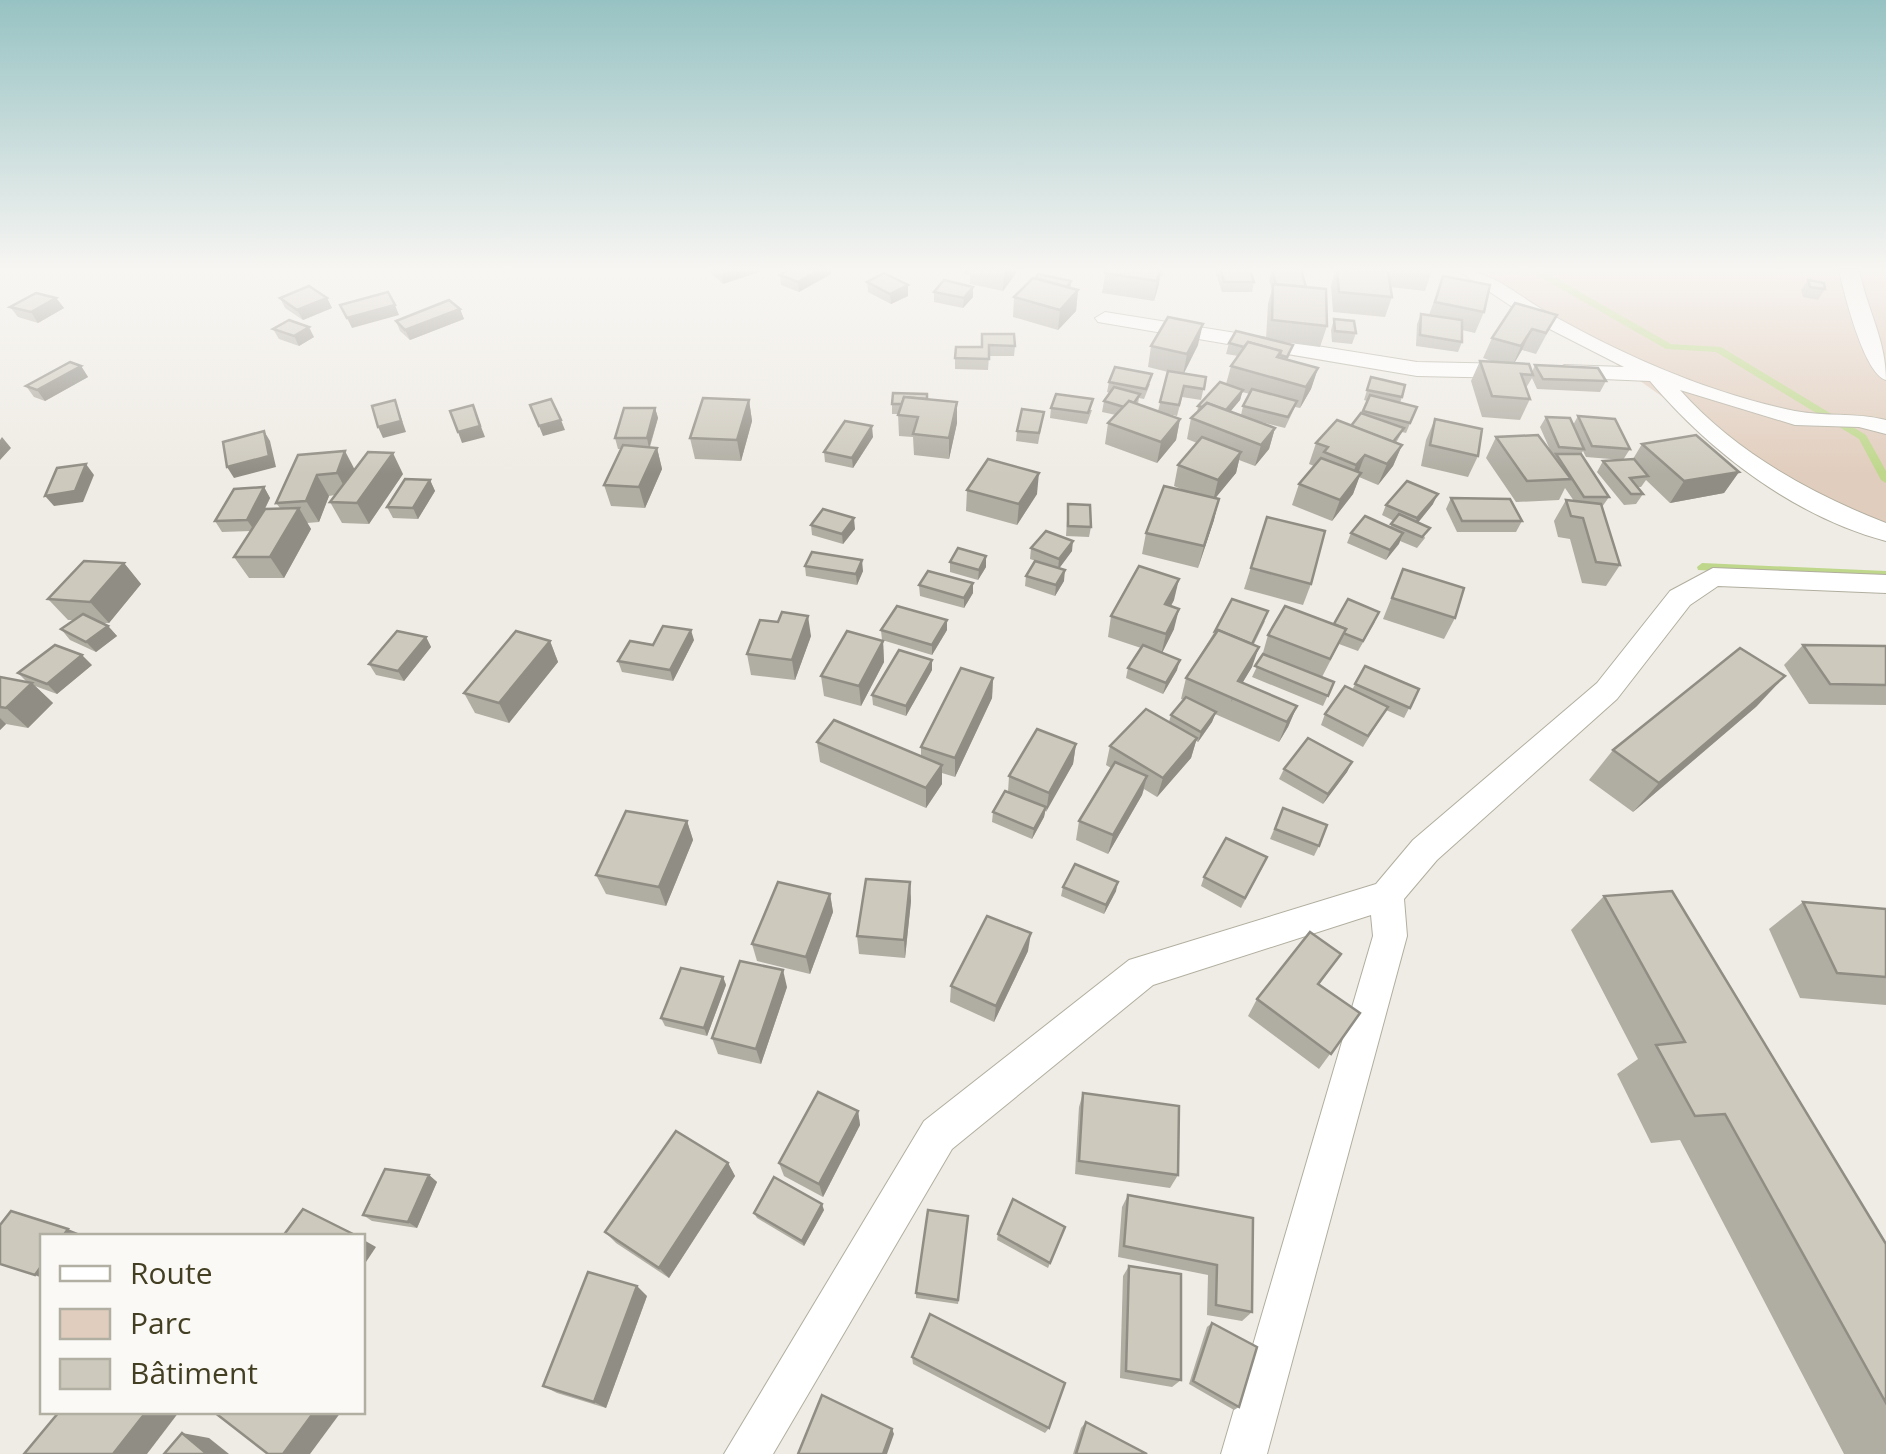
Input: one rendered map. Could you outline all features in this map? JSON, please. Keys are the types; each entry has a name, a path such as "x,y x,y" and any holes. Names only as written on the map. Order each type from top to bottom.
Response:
{"street":[{"path":"1226,338 1417,369 1656,376 1692,417 1756,466 1825,511 1886,533"},
{"path":"1581,338 1656,376 1794,418 1859,420 1886,426"},
{"path":"1870,338 1886,374"},
{"path":"747,1454 938,1134 1142,972 1387,894 1425,850 1606,691 1680,598 1713,577 1886,584"},
{"path":"1244,1454 1390,936 1387,894"}],"green space":[{"path":"1579,338 1886,338 1886,527 1771,473"}],"building":[{"path":"982,338 1014,338 1015,346 989,345 989,359 955,358 956,347 982,347"},
{"path":"1156,338 1196,338 1187,354 1151,346"},
{"path":"1232,338 1264,338 1293,345 1287,357 1280,355 1281,351 1248,342 1244,347 1229,343"},
{"path":"1492,338 1526,338 1521,346"},
{"path":"1248,342 1281,351 1277,357 1318,368 1306,387 1231,366"},
{"path":"1480,361 1529,364 1533,375 1521,374 1530,399 1492,396"},
{"path":"70,362 81,366 37,390 26,386"},
{"path":"1535,365 1598,368 1606,381 1543,379"},
{"path":"1115,367 1152,374 1146,389 1109,382"},
{"path":"1168,371 1206,377 1204,389 1184,386 1179,405 1160,402"},
{"path":"1371,377 1405,385 1402,397 1367,390"},
{"path":"1220,382 1243,390 1226,410 1207,403 1198,406"},
{"path":"1114,387 1140,394 1134,403 1129,401 1124,407 1104,401"},
{"path":"1252,389 1297,401 1288,417 1243,406"},
{"path":"893,393 927,394 927,399 904,397 902,404 892,404"},
{"path":"1056,394 1093,399 1088,413 1051,408"},
{"path":"1370,395 1417,407 1410,423 1363,411"},
{"path":"904,397 957,402 949,438 913,434 918,417 898,415"},
{"path":"703,398 749,400 737,440 690,438"},
{"path":"551,399 561,420 539,426 530,405"},
{"path":"395,400 401,421 378,427 372,406"},
{"path":"1129,401 1180,419 1161,442 1108,423"},
{"path":"1207,403 1275,428 1261,445 1191,418"},
{"path":"473,405 480,426 458,432 450,411"},
{"path":"624,408 655,408 647,438 615,438"},
{"path":"1022,409 1044,412 1039,433 1017,431"},
{"path":"1361,413 1404,428 1393,442 1351,426"},
{"path":"1578,416 1615,419 1630,449 1592,446"},
{"path":"1546,417 1570,418 1584,449 1559,447"},
{"path":"1435,419 1482,429 1478,456 1430,445"},
{"path":"1337,420 1402,445 1387,464 1365,455 1356,465 1324,452 1328,447 1316,443"},
{"path":"845,421 872,426 852,458 824,452"},
{"path":"264,431 269,456 227,467 223,442"},
{"path":"1538,435 1571,479 1527,481 1496,437"},
{"path":"1696,435 1739,472 1684,481 1642,444"},
{"path":"1202,437 1241,452 1218,480 1178,465"},
{"path":"623,445 657,448 639,487 604,485"},
{"path":"345,451 337,473 317,475 306,501 276,503 298,455"},
{"path":"368,452 393,453 357,503 330,502"},
{"path":"1556,454 1581,454 1609,497 1584,497"},
{"path":"1321,458 1361,473 1340,500 1299,484"},
{"path":"988,459 1039,473 1019,504 967,490"},
{"path":"1634,459 1648,476 1630,478 1643,494 1631,494 1603,461"},
{"path":"86,464 75,491 45,496 57,468"},
{"path":"405,479 430,480 413,508 387,507"},
{"path":"1407,481 1438,494 1417,518 1386,505"},
{"path":"1164,486 1219,499 1204,546 1146,533"},
{"path":"264,487 247,520 215,521 234,489"},
{"path":"1451,498 1510,499 1522,521 1462,521"},
{"path":"1566,500 1601,504 1620,565 1596,562 1583,518 1571,516"},
{"path":"1068,504 1090,505 1091,527 1068,526"},
{"path":"299,508 270,557 234,557 265,509"},
{"path":"823,509 854,518 842,534 811,525"},
{"path":"1399,514 1430,528 1422,537 1391,524"},
{"path":"1365,516 1403,533 1390,550 1351,533"},
{"path":"1267,517 1325,531 1311,584 1251,568"},
{"path":"1046,531 1073,541 1059,559 1031,548"},
{"path":"958,548 986,556 979,570 950,562"},
{"path":"812,552 862,560 856,574 805,566"},
{"path":"84,561 124,563 90,602 48,599"},
{"path":"1035,561 1065,570 1056,585 1026,576"},
{"path":"1139,566 1179,579 1165,604 1179,609 1166,634 1111,616"},
{"path":"1403,569 1464,588 1455,618 1392,598"},
{"path":"928,571 973,583 964,598 919,585"},
{"path":"1232,599 1268,611 1252,644 1215,631"},
{"path":"1348,599 1379,612 1363,641 1343,633 1346,629 1334,624"},
{"path":"897,606 947,620 932,645 881,630"},
{"path":"1285,606 1346,629 1330,659 1268,635"},
{"path":"782,612 808,616 792,660 747,654 760,620 778,622"},
{"path":"83,614 108,626 86,642 61,629"},
{"path":"663,626 691,630 670,670 618,661 630,641 653,645"},
{"path":"1218,630 1259,647 1238,681 1297,706 1287,722 1186,678"},
{"path":"397,631 426,637 398,671 369,664"},
{"path":"516,631 550,641 499,703 464,693"},
{"path":"847,631 883,641 859,686 821,676"},
{"path":"55,645 82,655 47,684 18,673"},
{"path":"1143,645 1180,660 1166,683 1128,668"},
{"path":"1803,645 1886,646 1886,685 1830,684"},
{"path":"1740,648 1785,676 1659,783 1613,750"},
{"path":"899,650 932,660 906,706 872,695"},
{"path":"1263,654 1334,682 1328,696 1255,666"},
{"path":"1365,666 1419,689 1410,708 1355,684"},
{"path":"961,668 993,678 955,758 921,747"},
{"path":"0,677 32,683 6,708 0,707"},
{"path":"1345,686 1388,707 1368,736 1325,714"},
{"path":"1186,697 1216,712 1201,732 1171,715"},
{"path":"1146,709 1197,738 1163,778 1110,746"},
{"path":"834,720 942,765 926,788 817,742"},
{"path":"1037,729 1076,744 1049,793 1009,776"},
{"path":"1308,738 1352,762 1328,794 1284,769"},
{"path":"1115,762 1147,776 1113,835 1079,821"},
{"path":"1005,791 1046,807 1034,829 993,812"},
{"path":"1283,808 1327,825 1319,846 1275,829"},
{"path":"626,811 687,821 659,887 596,875"},
{"path":"1226,838 1267,857 1245,898 1204,877"},
{"path":"1075,864 1118,882 1106,905 1063,887"},
{"path":"866,879 910,882 904,940 857,936"},
{"path":"778,882 830,894 806,957 752,944"},
{"path":"1672,891 1886,1244 1886,1403 1725,1114 1695,1116 1656,1045 1685,1042 1604,896"},
{"path":"1803,902 1886,909 1886,977 1837,973"},
{"path":"987,916 1031,933 996,1006 951,986"},
{"path":"1310,932 1341,954 1318,984 1360,1013 1331,1054 1257,999"},
{"path":"740,961 783,970 756,1049 712,1038"},
{"path":"681,968 723,977 704,1028 661,1018"},
{"path":"818,1092 858,1111 819,1184 779,1163"},
{"path":"1083,1093 1179,1106 1178,1175 1079,1161"},
{"path":"676,1131 728,1163 659,1268 605,1232"},
{"path":"385,1169 429,1175 408,1222 363,1215"},
{"path":"774,1177 822,1204 802,1241 754,1213"},
{"path":"1128,1195 1253,1218 1252,1312 1216,1305 1217,1265 1124,1246"},
{"path":"1013,1199 1065,1227 1050,1263 998,1234"},
{"path":"303,1209 353,1234 284,1234"},
{"path":"928,1210 968,1216 958,1300 916,1293"},
{"path":"11,1211 68,1229 64,1234 40,1234 40,1268 35,1275 0,1264 0,1225"},
{"path":"1129,1266 1181,1274 1181,1380 1126,1371"},
{"path":"588,1272 637,1286 594,1402 543,1386"},
{"path":"930,1314 1065,1383 1049,1428 912,1357"},
{"path":"1212,1323 1257,1347 1239,1407 1193,1381"},
{"path":"822,1395 892,1429 883,1454 798,1454"},
{"path":"57,1414 144,1414 113,1454 24,1454"},
{"path":"217,1414 313,1414 283,1454 268,1454"},
{"path":"1086,1422 1147,1454 1076,1454"},
{"path":"182,1433 207,1454 164,1454"}],"waterway":[{"path":"1653,338 1669,347 1718,349 1863,437 1886,480"},
{"path":"1702,567 1886,575"}]}
